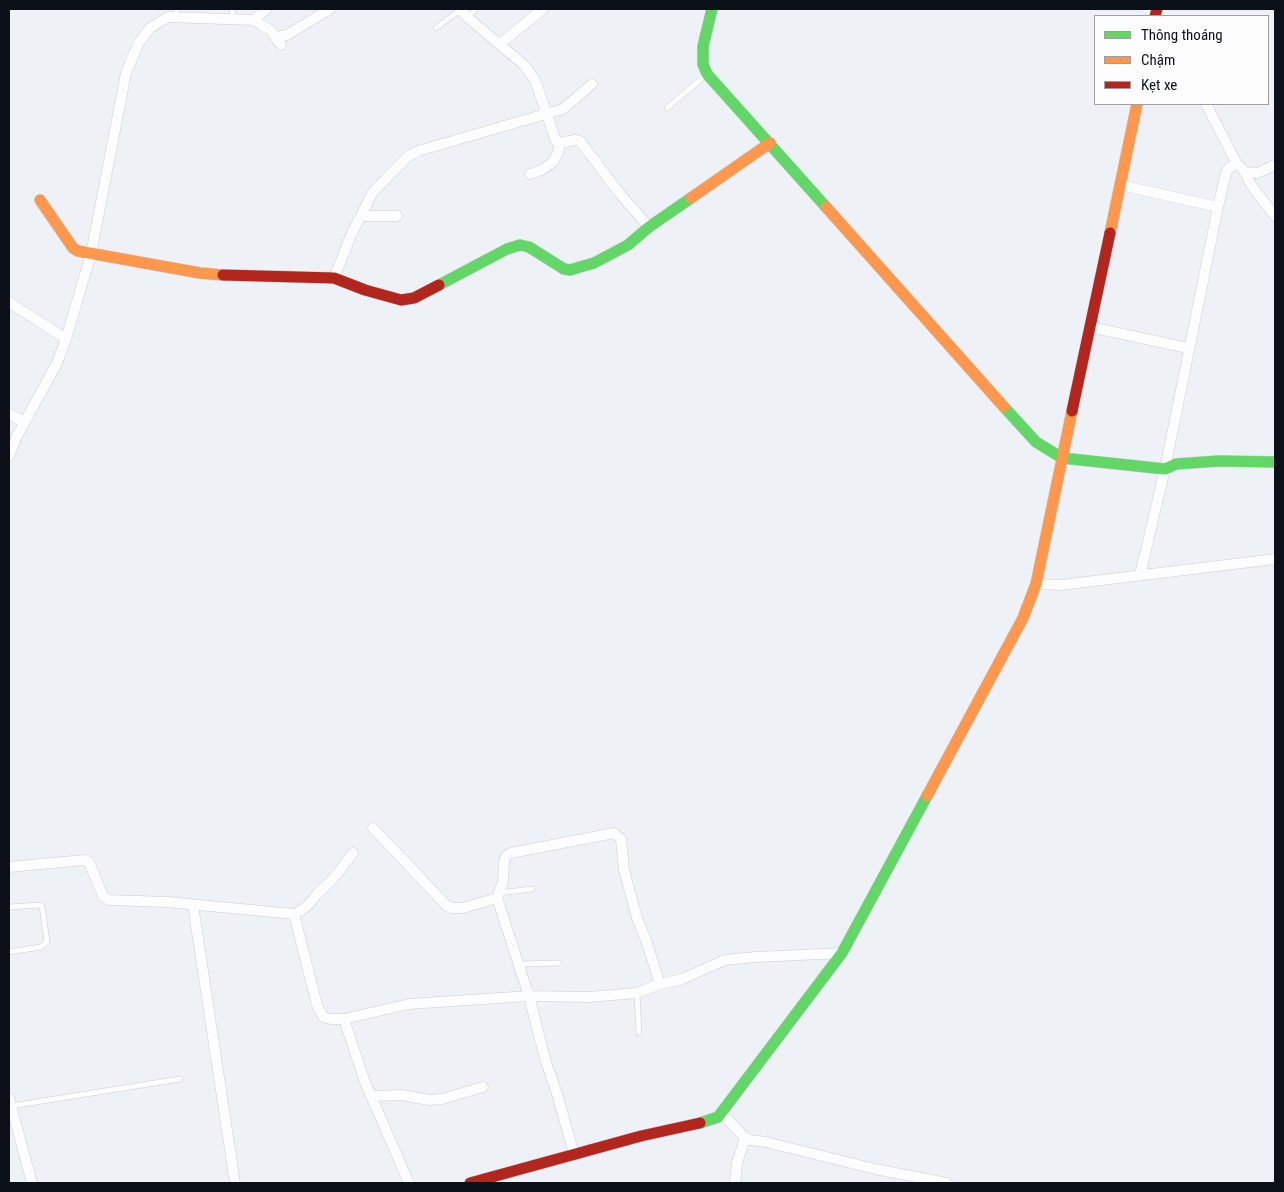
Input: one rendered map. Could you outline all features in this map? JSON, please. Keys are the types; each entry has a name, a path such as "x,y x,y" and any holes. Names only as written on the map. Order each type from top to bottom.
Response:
{"street":[{"path":"254,20 266,9"},
{"path":"9,456 24,422 57,363 66,339 91,254 126,73 138,44 150,28 170,13 232,14 264,25 279,41 330,9"},
{"path":"501,43 543,9"},
{"path":"712,9 703,46 703,64 707,74 1036,442 1062,458 1165,469 1176,464 1219,461 1275,462"},
{"path":"463,12 501,43 524,65 535,80 554,138 560,143"},
{"path":"334,278 351,235 373,192 407,157 418,150 563,109 592,84"},
{"path":"470,1183 642,1136 709,1121 722,1113 842,953 1023,618 1036,584 1137,105"},
{"path":"1207,105 1237,164 1245,172 1251,185 1275,216"},
{"path":"560,143 580,140 620,194 649,227"},
{"path":"530,174 542,170 553,162 558,153 560,143"},
{"path":"40,200 73,248 78,251 200,273 236,276 334,278 365,290 401,300 408,300 514,246 525,245 564,269 570,270 594,263 628,246 649,227 770,143"},
{"path":"1140,576 1165,469 1218,207 1227,170 1237,164"},
{"path":"1245,172 1257,173 1275,165"},
{"path":"1120,185 1218,207"},
{"path":"361,216 397,216"},
{"path":"9,302 66,339"},
{"path":"1090,327 1188,348"},
{"path":"9,414 24,422"},
{"path":"1036,584 1061,585 1275,559"},
{"path":"373,828 447,906 456,909 463,908 498,896"},
{"path":"574,1154 498,896 503,882 506,856 511,853 614,832 620,839 624,870 637,918 660,984"},
{"path":"9,867 84,860 89,862 106,899 294,914 306,906 333,879 353,853"},
{"path":"193,905 234,1183"},
{"path":"294,914 317,1005 323,1017 331,1020 344,1019 409,1004 529,996 589,998 637,993 660,984 682,979 725,960 842,953"},
{"path":"344,1019 365,1082 410,1183"},
{"path":"372,1096 402,1095 429,1100 442,1099 483,1087"},
{"path":"10,1102 32,1183"},
{"path":"722,1113 745,1138 875,1169 947,1183"},
{"path":"735,1183 737,1163 745,1138"}],"lane":[{"path":"436,28 463,12 476,9"},
{"path":"667,108 707,74"},
{"path":"498,896 532,889"},
{"path":"9,907 42,906 47,942 41,947 9,952"},
{"path":"519,964 559,963"},
{"path":"637,993 639,1033"},
{"path":"10,1102 180,1079"}],"traffic: fast":[{"path":"712,9 703,46 703,64 707,74 826,207"},
{"path":"439,285 507,249 520,245 529,247 564,269 570,270 594,263 628,245 649,227 691,198"},
{"path":"1004,407 1036,442 1062,458 1165,469 1176,464 1219,461 1275,462"},
{"path":"700,1123 718,1117 842,953 927,796"}],"traffic: slow":[{"path":"1110,233 1137,105"},
{"path":"691,198 770,143"},
{"path":"40,200 73,248 78,251 200,273 223,275"},
{"path":"826,207 1004,407"},
{"path":"927,796 1023,618 1036,584 1072,411"}],"traffic: jam":[{"path":"1155,15 1157,9"},
{"path":"1072,411 1110,233"},
{"path":"223,275 334,278 365,290 401,300 414,298 439,285"},
{"path":"470,1183 641,1136 700,1123"}]}
